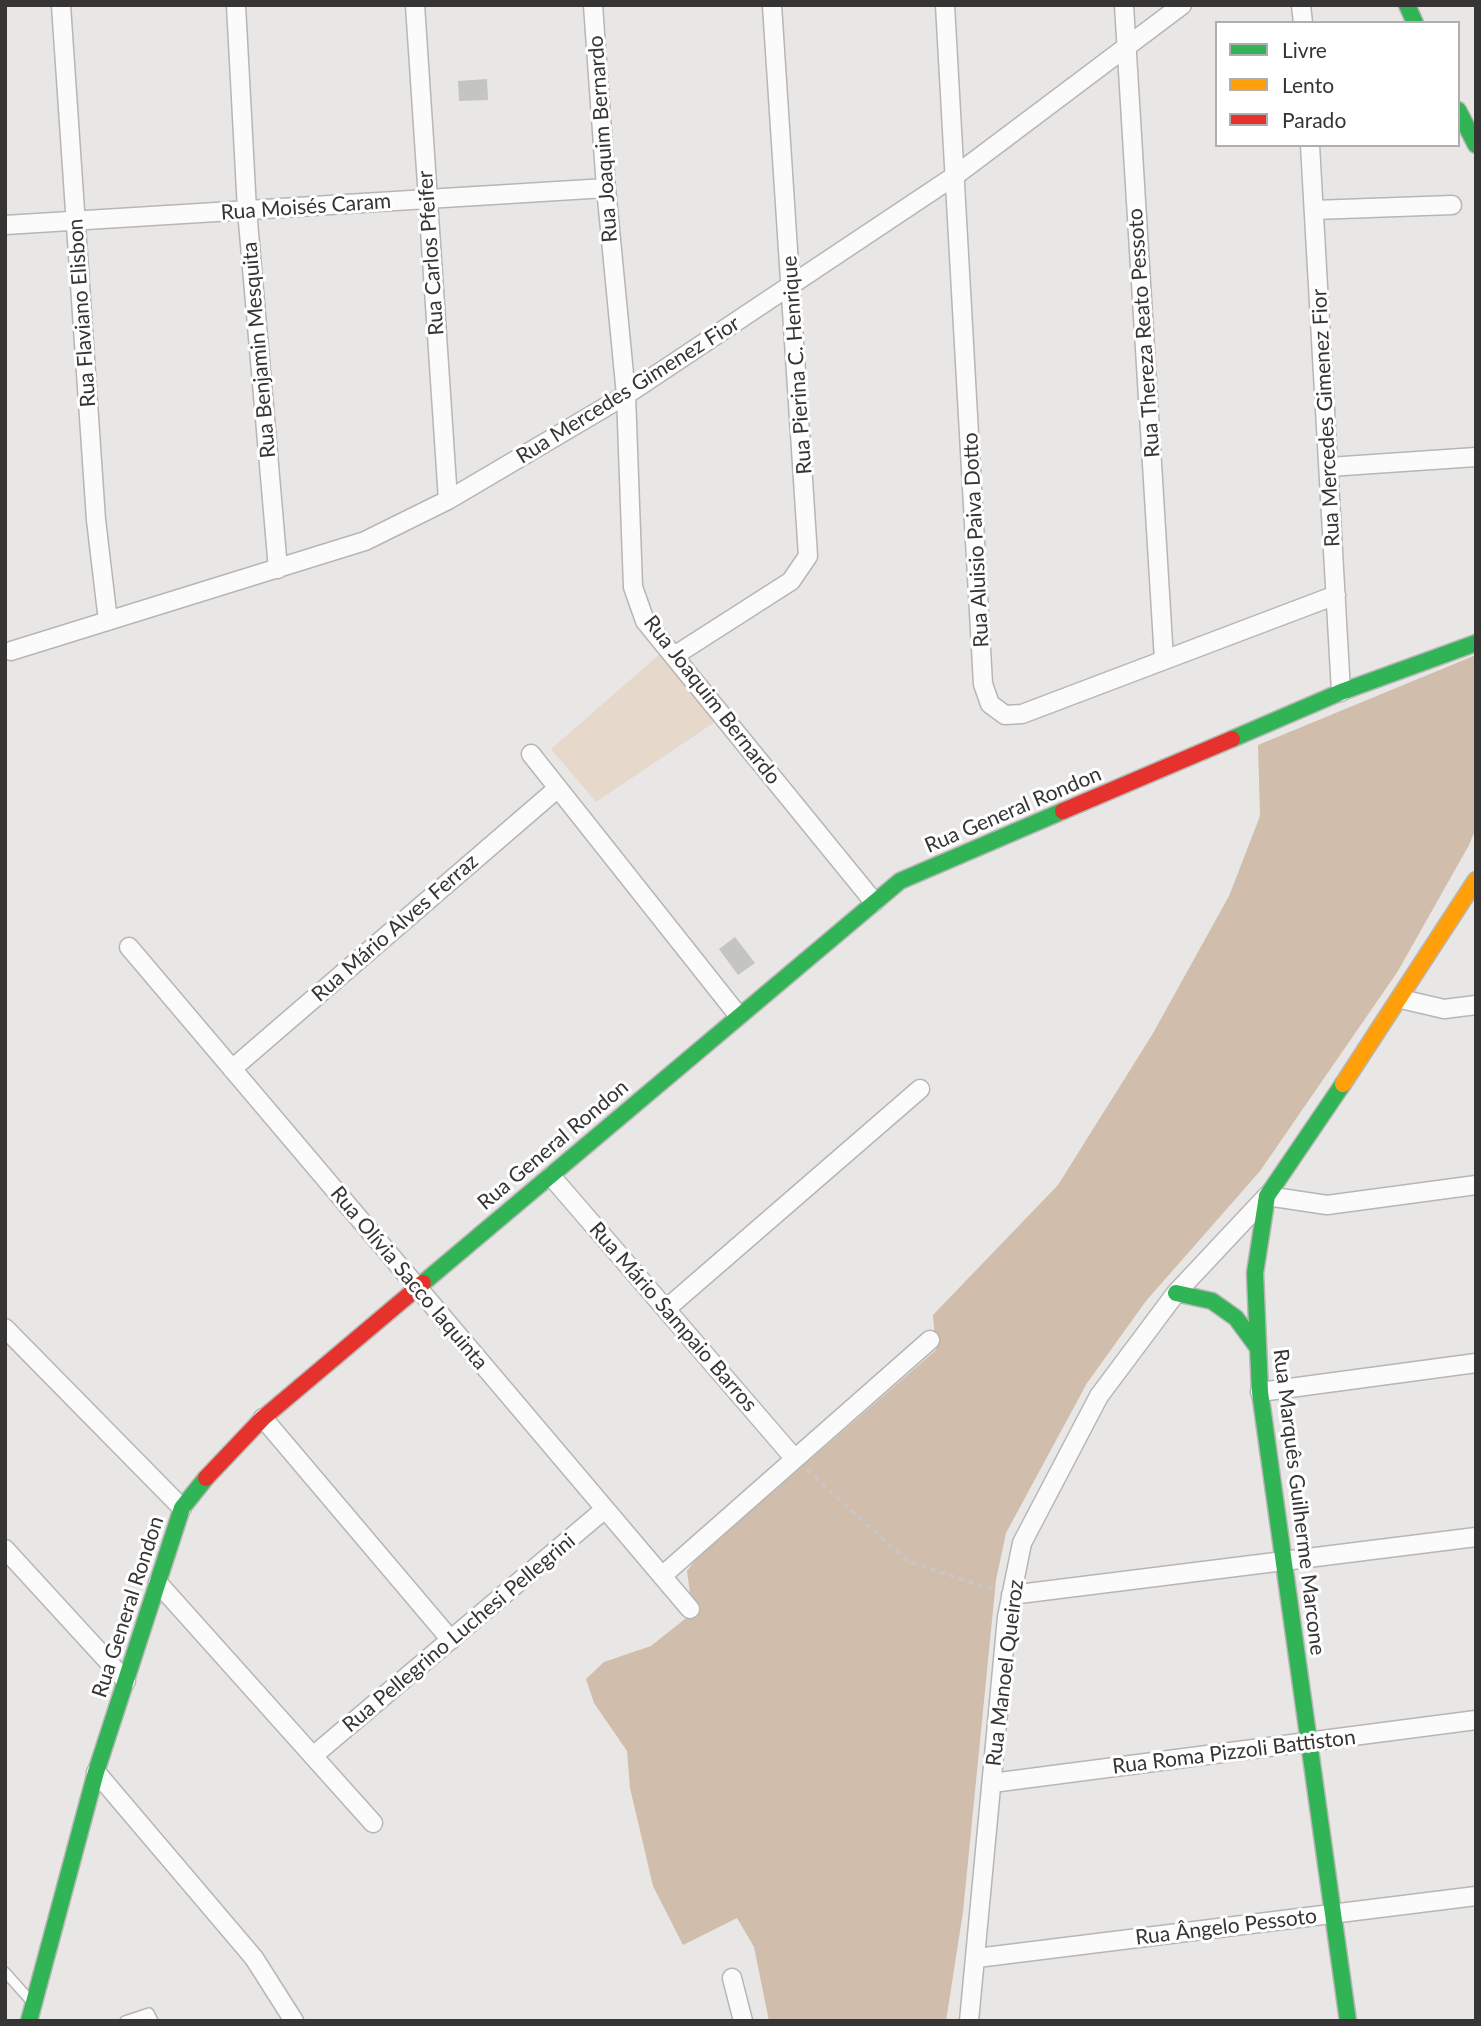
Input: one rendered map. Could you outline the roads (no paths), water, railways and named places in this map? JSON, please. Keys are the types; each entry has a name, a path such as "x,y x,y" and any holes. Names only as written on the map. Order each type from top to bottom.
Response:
{"street":[{"name":"Rua Flaviano Elisbon","path":"61,5 96,520 108,621"},
{"name":"Rua Benjamin Mesquita","path":"236,5 247,210 278,569"},
{"name":"Rua Carlos Pfeifer","path":"415,5 448,500"},
{"name":"Rua Joaquim Bernardo","path":"593,5 606,188 626,395 633,587 645,621 874,902"},
{"name":"Rua Pierina C. Henrique","path":"674,656 791,581 808,556 772,5"},
{"name":"Rua Aluisio Paiva Dotto","path":"945,5 983,684 990,704 1005,715 1023,714 1336,595"},
{"name":"Rua Thereza Reato Pessoto","path":"1124,5 1164,660"},
{"name":"Rua Mercedes Gimenez Fior","path":"11,651 366,541 448,500 626,395 956,175 1182,5"},
{"path":"1407,5 1414,21"},
{"path":"1460,114 1476,145"},
{"name":"Rua Mercedes Gimenez Fior","path":"1310,147 1341,692"},
{"name":"Rua Moisés Caram","path":"5,225 606,188"},
{"path":"1314,210 1452,205"},
{"path":"1329,467 1476,457"},
{"name":"Rua General Rondon","path":"29,2021 96,1772 182,1508 221,1460 263,1418 900,881 1341,692 1474,645"},
{"path":"531,754 738,1015"},
{"name":"Rua Mário Alves Ferraz","path":"232,1069 558,788"},
{"name":"Rua Marquês Guilherme Marcone","path":"1348,2021 1260,1392 1255,1273 1267,1196 1401,999 1476,880"},
{"name":"Rua Olívia Sacco Iaquinta","path":"129,947 690,1609"},
{"path":"1401,999 1444,1009 1476,1005"},
{"path":"666,1309 920,1089"},
{"name":"Rua Mário Sampaio Barros","path":"551,1175 795,1459"},
{"path":"1267,1196 1327,1205 1476,1185"},
{"name":"Rua Manoel Queiroz","path":"969,2021 1011,1595 1022,1543 1099,1396 1176,1293 1267,1196"},
{"path":"1176,1293 1212,1301 1236,1318 1258,1348"},
{"path":"5,1328 182,1508"},
{"path":"662,1576 930,1340"},
{"path":"1260,1392 1476,1363"},
{"path":"263,1418 451,1640"},
{"name":"Rua Pellegrino Luchesi Pellegrini","path":"313,1756 605,1509"},
{"path":"1011,1595 1476,1537"},
{"path":"5,1549 126,1681"},
{"path":"158,1583 373,1823"},
{"name":"Rua Roma Pizzoli Battiston","path":"992,1783 1476,1720"},
{"path":"96,1772 254,1958 294,2021"},
{"name":"Rua Ângelo Pessoto","path":"977,1958 1476,1896"},
{"path":"733,1978 743,2021"}],"lane":[{"path":"5,1972 34,2004"},
{"path":"125,2021 149,2013 153,2021"}]}
